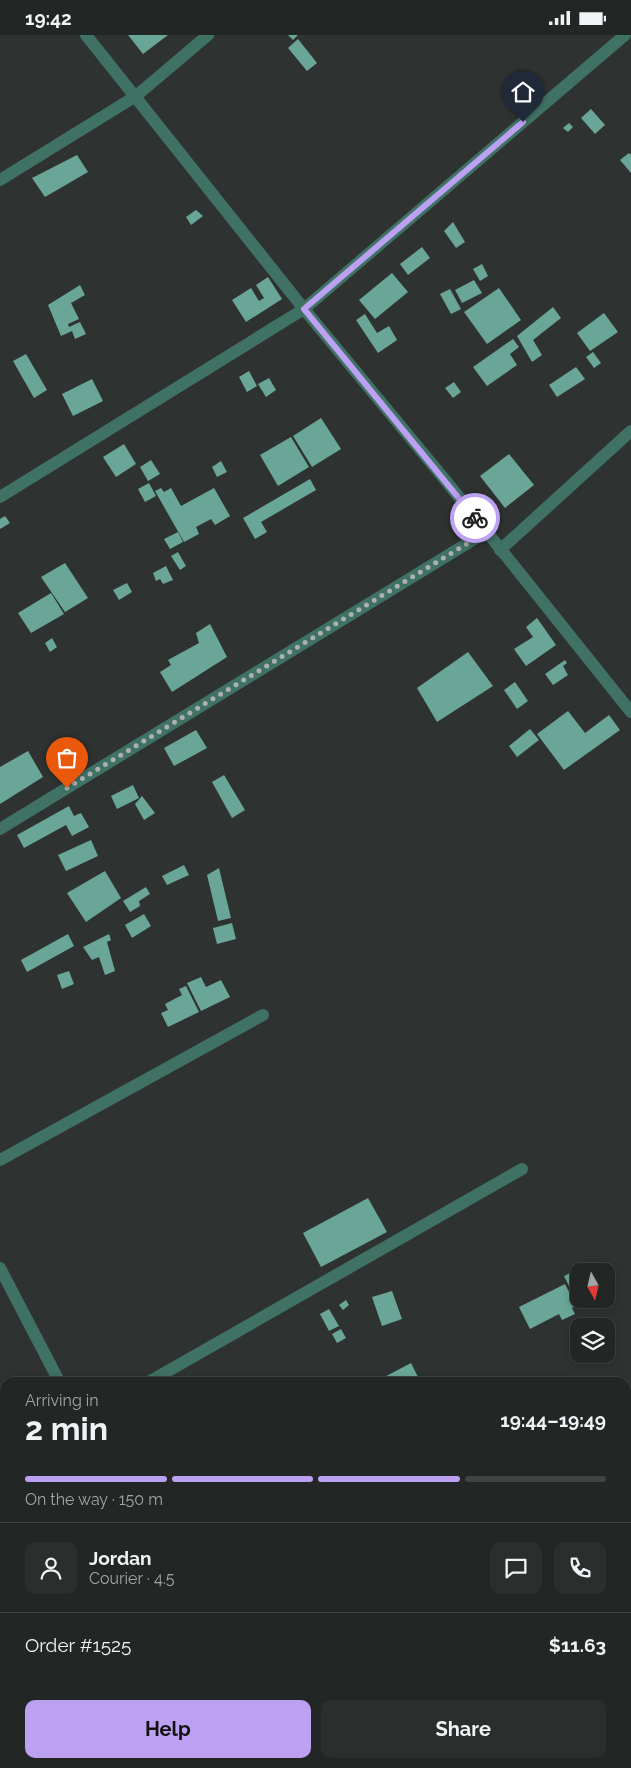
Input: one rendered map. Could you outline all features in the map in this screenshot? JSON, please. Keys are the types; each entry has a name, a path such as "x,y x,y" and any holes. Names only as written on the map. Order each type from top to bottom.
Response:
{"street":[{"path":"86,35 304,309 631,712"},
{"path":"0,180 136,96 208,35"},
{"path":"0,497 304,309 625,35"},
{"path":"500,550 631,431"},
{"path":"0,829 486,532"},
{"path":"0,1160 263,1015"},
{"path":"158,1377 522,1169"},
{"path":"0,1268 57,1377"}],"building":[{"path":"128,35 168,35 143,54"},
{"path":"288,35 298,35 293,40"},
{"path":"298,39 317,63 307,71 288,48"},
{"path":"591,109 605,125 595,134 581,118"},
{"path":"569,123 573,127 568,132 563,128"},
{"path":"629,153 631,155 631,173 620,160"},
{"path":"77,155 88,172 45,197 32,178"},
{"path":"196,210 203,216 191,225 186,217"},
{"path":"453,222 465,242 456,248 444,231"},
{"path":"422,247 430,258 408,275 400,264"},
{"path":"482,264 488,276 480,281 473,269"},
{"path":"392,273 408,292 375,319 359,300"},
{"path":"268,277 282,299 246,322 232,300 251,288 259,301 264,298 256,285"},
{"path":"474,280 482,293 462,303 455,290"},
{"path":"80,285 85,295 71,303 79,319 68,324 69,327 80,322 86,334 75,339 72,331 61,336 48,305"},
{"path":"499,288 521,320 487,344 464,312"},
{"path":"450,289 461,309 451,314 440,294"},
{"path":"553,307 561,318 533,340 542,355 532,362 517,336"},
{"path":"604,313 618,332 590,351 577,333"},
{"path":"365,314 377,333 389,326 397,340 378,353 356,320"},
{"path":"513,339 519,347 510,354 517,365 487,386 473,367"},
{"path":"593,352 601,363 594,368 586,357"},
{"path":"26,354 47,390 34,398 13,361"},
{"path":"576,367 585,379 557,397 549,385"},
{"path":"249,371 257,386 247,392 239,377"},
{"path":"269,378 276,390 266,397 258,384"},
{"path":"92,379 103,401 73,416 62,394"},
{"path":"454,382 461,392 453,398 445,388"},
{"path":"321,418 341,449 312,467 293,436"},
{"path":"291,437 309,467 278,486 260,455"},
{"path":"124,444 136,464 116,477 103,457"},
{"path":"509,454 534,485 505,508 480,476"},
{"path":"151,460 160,474 148,481 140,467"},
{"path":"221,461 227,472 217,477 212,467"},
{"path":"310,479 316,490 261,522 267,532 255,539 243,518"},
{"path":"149,483 156,496 145,502 138,489"},
{"path":"161,488 164,492 171,488 181,506 214,488 230,516 215,525 211,519 196,527 199,534 184,542 155,491"},
{"path":"5,516 10,523 0,529 0,519"},
{"path":"178,532 183,542 170,549 164,539"},
{"path":"178,552 186,566 180,570 171,556"},
{"path":"65,563 88,598 65,612 41,577"},
{"path":"166,566 173,580 163,584 160,579 156,581 153,573"},
{"path":"127,583 132,592 119,600 113,590"},
{"path":"51,593 64,614 31,633 18,613"},
{"path":"537,618 556,645 526,666 514,649 533,637 526,627"},
{"path":"210,624 227,657 172,692 160,672 171,665 168,660 199,643 196,633"},
{"path":"52,638 57,647 50,652 45,643"},
{"path":"468,652 493,686 437,722 417,688"},
{"path":"565,660 567,663 563,666 568,675 553,685 545,674"},
{"path":"515,682 528,701 517,709 504,690"},
{"path":"568,711 585,733 609,715 620,730 564,770 537,734"},
{"path":"530,729 539,740 517,757 509,746"},
{"path":"196,730 207,748 174,766 164,748"},
{"path":"28,751 43,777 0,804 0,767"},
{"path":"224,775 245,810 232,818 212,782"},
{"path":"133,785 139,798 117,809 111,796"},
{"path":"142,796 155,813 144,820 135,804"},
{"path":"69,806 74,816 81,813 89,827 72,836 66,825 24,848 17,835"},
{"path":"91,840 98,856 66,871 58,855"},
{"path":"184,865 189,875 167,885 162,876"},
{"path":"219,868 231,918 218,921 207,875"},
{"path":"105,871 121,898 86,922 67,893"},
{"path":"146,887 150,894 139,901 140,906 130,912 123,901"},
{"path":"144,914 151,926 132,938 125,925"},
{"path":"232,923 236,939 217,944 213,928"},
{"path":"68,934 74,946 27,972 21,960"},
{"path":"109,934 111,940 107,942 115,971 105,975 99,957 92,960 83,947"},
{"path":"69,971 74,984 62,989 57,975"},
{"path":"201,977 206,987 221,980 230,997 201,1011 187,983"},
{"path":"186,986 199,1012 168,1027 161,1013 168,1010 165,1004 182,995 179,989"},
{"path":"368,1198 387,1232 321,1267 303,1233"},
{"path":"570,1273 570,1288 564,1276"},
{"path":"565,1284 570,1294 570,1308 572,1308 575,1314 562,1320 559,1314 530,1329 519,1307"},
{"path":"392,1291 402,1319 382,1326 372,1297"},
{"path":"346,1300 349,1305 343,1310 339,1305"},
{"path":"329,1309 339,1326 329,1331 320,1314"},
{"path":"341,1329 346,1338 337,1343 332,1334"},
{"path":"411,1363 418,1377 384,1377"}],"way so far":[{"path":"67,788 486,532 475,518"}],"route":[{"path":"475,518 304,309 523,122"}]}
